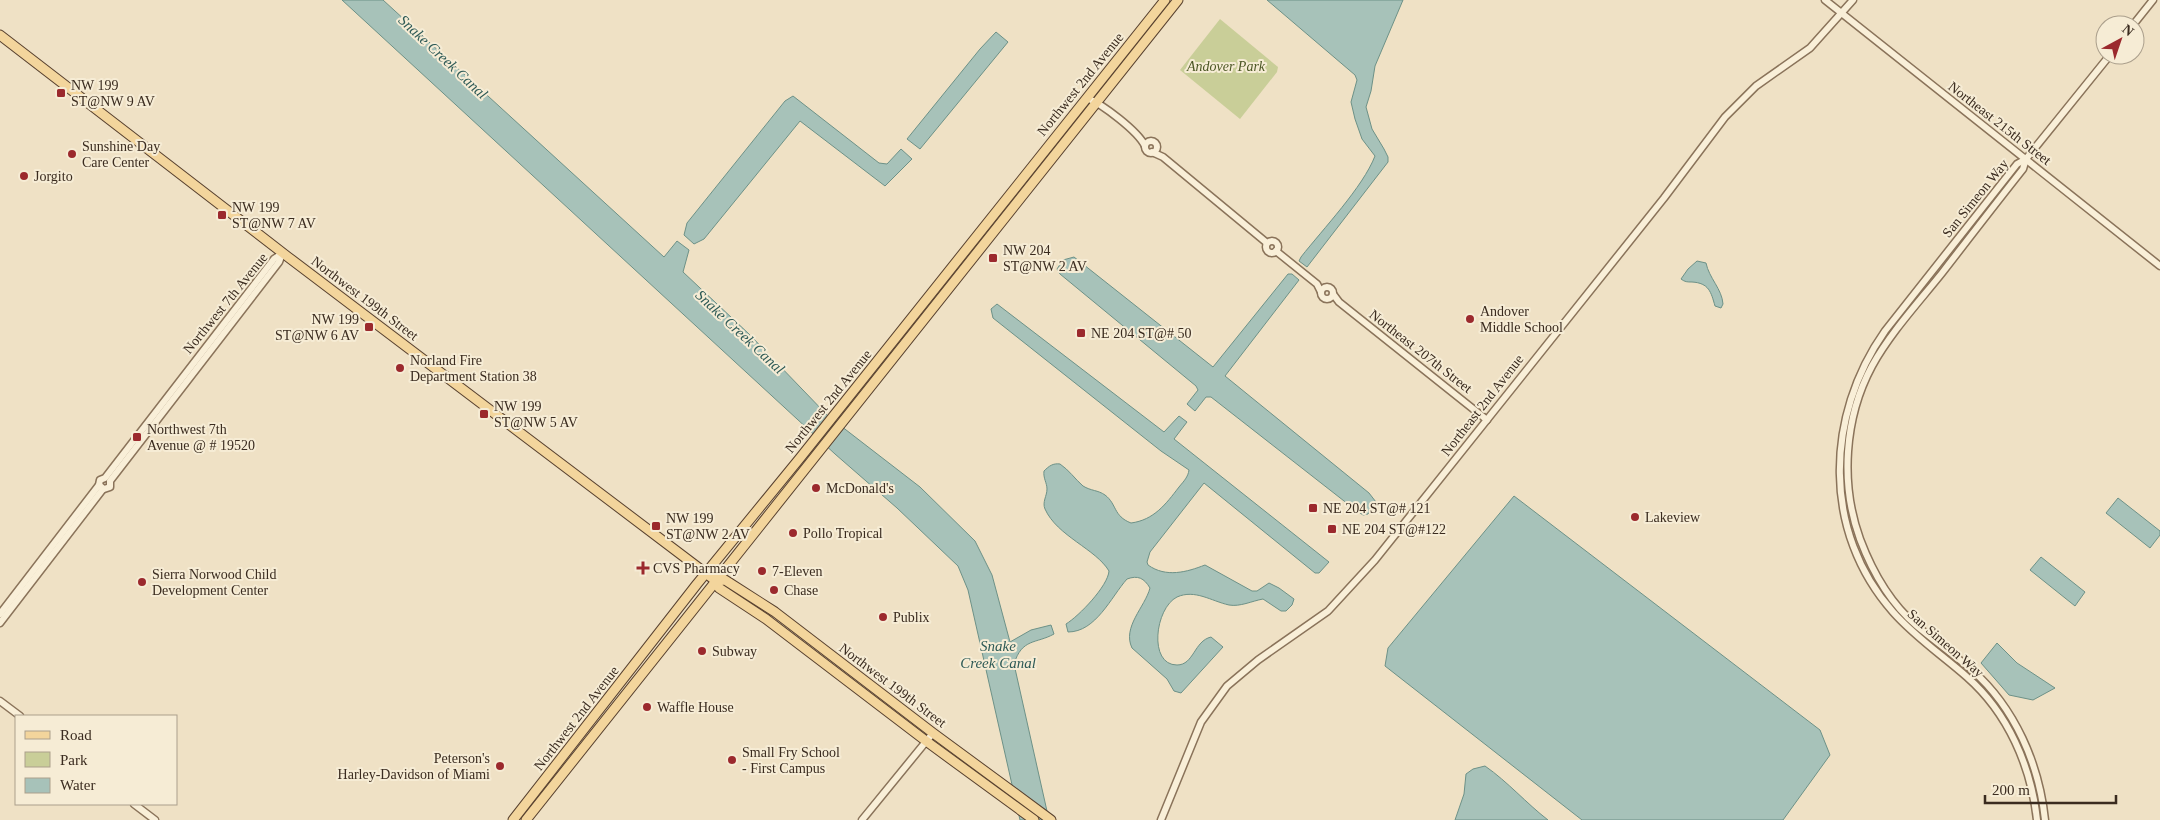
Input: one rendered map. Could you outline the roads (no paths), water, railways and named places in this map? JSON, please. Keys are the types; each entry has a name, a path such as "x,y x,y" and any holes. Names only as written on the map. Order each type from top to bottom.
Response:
{"main road":[{"name":"Northwest 2nd Avenue","path":"513,820 706,573 817,437 1165,0"},
{"name":"Northwest 2nd Avenue","path":"526,820 1178,0"},
{"name":"Northwest 199th Street","path":"0,35 283,253 706,573 716,581 719,588 766,619 926,741 1034,820"},
{"name":"Northwest 199th Street","path":"716,581 725,580 775,612 933,733 1051,820"}],"street":[{"name":"Northeast 215th Street","path":"1825,0 2160,266"},
{"name":"Northeast 2nd Avenue","path":"1161,820 1201,722 1222,693 1250,665 1328,611 1375,560 1726,117 1756,86 1810,48 1853,0"},
{"path":"2141,15 2153,0"},
{"path":"2026,159 2102,65"},
{"path":"1089,95 1147,143 1155,142 1155,150"},
{"path":"1147,143 1147,151 1155,150 1267,243 1271,241 1276,242 1278,248 1276,251 1317,284 1323,290 1323,298 1331,296 1331,288 1323,290"},
{"name":"San Simeon Way","path":"2026,159 2017,164 1884,331 1868,356 1848,403 1842,435 1839,472 1848,531 1872,585 1906,627 1968,678 1991,702 2021,753 2031,782 2037,820"},
{"name":"San Simeon Way","path":"2026,159 2024,168 1891,336 1872,367 1855,409 1851,428 1848,484 1856,528 1865,552 1884,587 1915,625 1973,671 1988,686 2015,723 2028,748 2038,779 2045,820"},
{"name":"Northwest 7th Avenue","path":"0,623 101,487 100,480 108,479 279,262 283,253"},
{"name":"Northeast 207th Street","path":"1331,296 1487,420"},
{"name":"Northwest 7th Avenue","path":"101,487 110,487 108,479"},
{"name":"Northwest 7th Avenue","path":"0,614 101,487"},
{"path":"0,701 19,715"},
{"path":"862,820 933,733"},
{"path":"135,805 155,820"}],"water":[{"name":"Snake Creek Canal","path":"342,0 383,0 664,257 677,241 689,250 683,272 749,334 828,416 920,487 975,541 992,575 1010,642 1031,630 1051,625 1054,634 1025,646 1017,656 1014,664 1049,820 1020,820 968,590 958,566"},
{"path":"1267,0 1403,0 1375,66 1366,107 1372,129 1388,157 1388,162 1307,267 1299,261 1301,257 1342,208 1361,181 1375,156 1362,139 1355,119 1351,102 1357,80 1355,75"},
{"path":"996,32 1008,42 920,149 907,139"},
{"path":"793,96 879,163 887,164 901,149 912,159 885,186 800,121 704,239 694,244 684,235 687,223 785,101"},
{"path":"1074,257 1213,367 1288,274 1292,274 1299,280 1225,376 1369,493 1376,502 1368,514 1363,515 1353,508 1211,397 1206,397 1195,411 1187,404 1198,390 1196,386 1060,274 1057,269 1063,260"},
{"path":"1697,261 1706,263 1722,299 1723,304 1721,308 1715,306 1706,286 1686,282 1681,279"},
{"path":"997,304 1164,432 1179,416 1187,422 1174,439 1329,562 1319,573 1315,573 1204,483 1150,552 1148,565 1169,573 1184,572 1205,565 1252,591 1257,591 1269,583 1294,599 1292,605 1286,611 1281,611 1263,599 1242,605 1229,605 1203,596 1190,594 1177,597 1169,603 1160,623 1158,635 1158,646 1162,656 1168,663 1183,664 1205,639 1211,637 1223,647 1181,693 1174,691 1167,679 1132,648 1130,632 1132,625 1150,588 1140,578 1127,579 1095,620 1078,630 1068,632 1066,624 1092,600 1104,584 1109,571 1103,563 1067,535 1051,519 1044,506 1047,489 1044,471 1049,466 1060,464 1083,486 1100,492 1109,498 1121,517 1131,523 1153,515 1159,510 1184,481 1189,470 1161,451 993,318 991,309"},
{"path":"1514,496 1820,730 1830,755 1783,820 1582,820 1385,666 1388,648"},
{"path":"2118,498 2160,531 2160,535 2150,548 2106,513"},
{"path":"2041,557 2085,592 2075,606 2030,570"},
{"path":"1997,643 2017,663 2055,688 2033,700 2009,695 1981,663"},
{"path":"1485,766 1548,820 1455,820 1464,794 1466,774 1473,769"}],"place":[{"name":"NW 199 ST@NW 9 AV","path":"61,93"},
{"name":"Sunshine Day Care Center","path":"72,154"},
{"name":"Jorgito","path":"24,176"},
{"name":"NW 199 ST@NW 7 AV","path":"222,215"},
{"name":"NW 204 ST@NW 2 AV","path":"993,258"},
{"name":"Andover Middle School","path":"1470,319"},
{"name":"NW 199 ST@NW 6 AV","path":"369,327"},
{"name":"NE 204 ST@# 50","path":"1081,333"},
{"name":"Norland Fire Department Station 38","path":"400,368"},
{"name":"NW 199 ST@NW 5 AV","path":"484,414"},
{"name":"Northwest 7th Avenue @ # 19520","path":"137,437"},
{"name":"McDonald's","path":"816,488"},
{"name":"NE 204 ST@# 121","path":"1313,508"},
{"name":"Lakeview","path":"1635,517"},
{"name":"NW 199 ST@NW 2 AV","path":"656,526"},
{"name":"NE 204 ST@#122","path":"1332,529"},
{"name":"Pollo Tropical","path":"793,533"},
{"name":"CVS Pharmacy","path":"643,568"},
{"name":"7-Eleven","path":"762,571"},
{"name":"Sierra Norwood Child Development Center","path":"142,582"},
{"name":"Chase","path":"774,590"},
{"name":"Publix","path":"883,617"},
{"name":"Subway","path":"702,651"},
{"name":"Waffle House","path":"647,707"},
{"name":"Small Fry School - First Campus","path":"732,760"},
{"name":"Peterson's Harley-Davidson of Miami","path":"500,766"}],"park label":[{"name":"Andover Park","path":"1226,66"}]}
